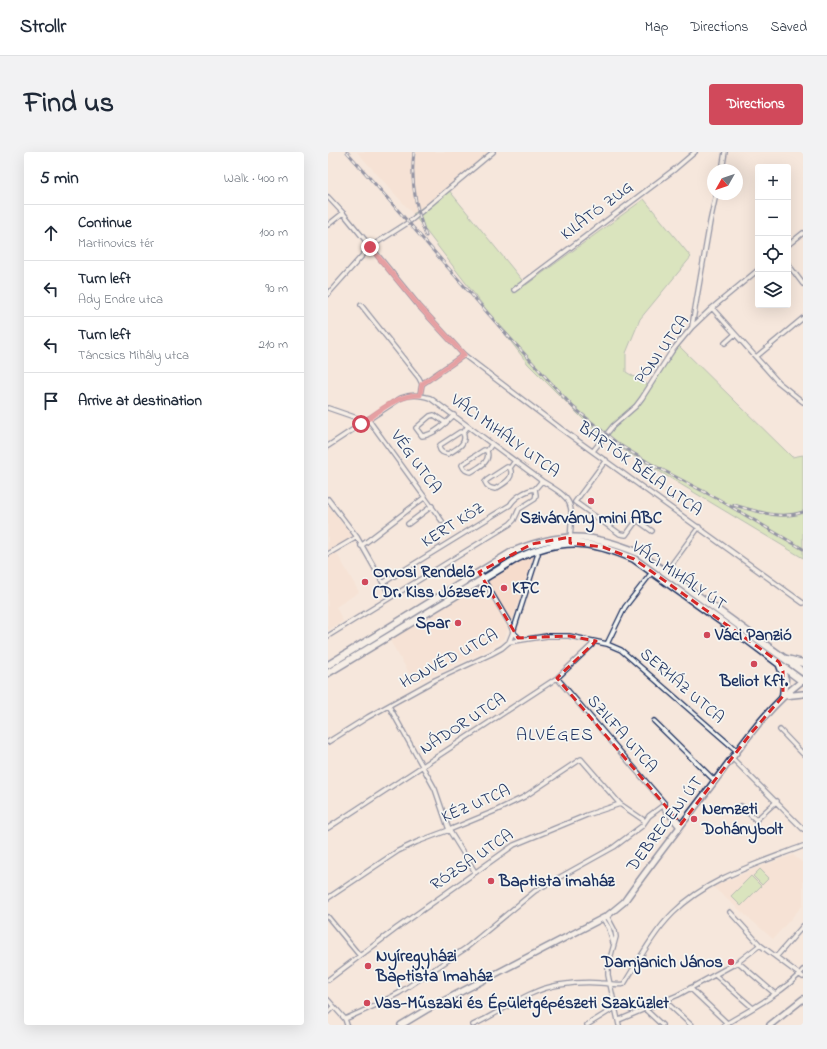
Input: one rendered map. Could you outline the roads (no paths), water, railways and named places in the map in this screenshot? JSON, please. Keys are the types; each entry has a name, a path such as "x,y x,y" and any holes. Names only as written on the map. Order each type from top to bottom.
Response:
{"main road":[{"name":"VÁCI MIHÁLY ÚT","path":"570,540 597,539 619,545 639,553 781,660 803,680"},
{"path":"328,665 512,552 546,540 570,540"},
{"name":"VÁCI MIHÁLY ÚT","path":"570,540 613,550 634,559 781,660 803,672"},
{"path":"328,673 483,578 535,549 570,540"},
{"path":"784,696 785,679 781,660 803,663"}],"street":[{"path":"328,294 370,247 409,222 493,152"},
{"name":"KILÁTÓ ZUG","path":"514,290 675,169 695,152"},
{"path":"723,164 725,152"},
{"name":"BARTÓK BÉLA UTCA","path":"328,197 343,213 419,306 464,355 560,428 803,603"},
{"path":"692,327 715,200"},
{"path":"328,225 343,213"},
{"path":"791,243 803,233"},
{"path":"791,268 803,284"},
{"name":"PÓNI UTCA","path":"593,451 610,429 636,406 672,352 692,327 712,308 756,272"},
{"path":"328,446 401,398 409,395 420,395 422,384 409,365 360,304"},
{"path":"712,308 778,382 803,402"},
{"path":"756,357 803,318"},
{"path":"725,343 735,334"},
{"path":"422,384 464,355"},
{"name":"VÁCI MIHÁLY UTCA","path":"420,395 430,398 542,481 562,493 567,498 570,505"},
{"path":"328,408 357,418 361,424"},
{"path":"446,423 434,415 430,416 416,428 422,436 428,435 446,423 454,415"},
{"name":"VÉG UTCA","path":"368,419 442,521"},
{"path":"463,433 465,438 462,445 448,454 442,453 439,447 440,445 460,432 463,433 468,426"},
{"path":"487,451 484,450 464,463 462,465 463,468 466,471 471,472 485,463 488,456 487,451 492,444"},
{"path":"570,540 572,512 570,505 575,502 606,460"},
{"path":"510,468 512,473 509,480 495,489 489,488 486,485 487,480 507,467 510,468 515,461"},
{"name":"KERT KÖZ","path":"328,636 510,524 514,520 519,509 535,499 535,490 542,481"},
{"name":"KERT KÖZ","path":"384,583 510,505 513,501 531,490 535,490"},
{"path":"361,546 425,496"},
{"path":"328,499 357,537 391,597"},
{"path":"575,502 620,534 626,535 637,520 652,531"},
{"path":"510,505 516,514"},
{"path":"408,524 432,506"},
{"path":"666,572 699,527"},
{"path":"328,554 357,537"},
{"path":"509,642 538,554"},
{"path":"593,641 607,644 626,607 653,571"},
{"path":"479,572 511,626 513,632 521,640"},
{"name":"HONVÉD UTCA","path":"328,742 435,680 491,654 509,642 547,636 569,636 593,641"},
{"name":"NÁDOR UTCA","path":"328,828 556,678 592,645 593,641"},
{"name":"SERHÁZ UTCA","path":"607,644 621,650 737,751"},
{"name":"SZILFA UTCA","path":"556,678 664,805 680,826"},
{"name":"DEBRECENI ÚT","path":"405,1024 605,918 624,902 680,826 765,716 784,696 803,680"},
{"path":"784,696 803,694"},
{"path":"389,706 435,789 449,830 475,872"},
{"path":"654,722 715,781"},
{"path":"780,730 803,754"},
{"path":"732,758 777,801 803,829"},
{"name":"KÉZ UTCA","path":"328,898 398,851 524,797 581,759 620,804"},
{"path":"740,806 756,820 777,801"},
{"path":"620,804 646,821"},
{"name":"RÓZSA UTCA","path":"328,980 514,845 587,815 620,804"},
{"path":"345,1019 399,993 466,948 535,892 614,847 642,826 664,805"},
{"path":"473,1025 524,996 546,988 561,985 600,983 624,984 656,933 672,914 688,899 710,884 733,872 803,846"},
{"path":"730,912 760,945 801,976"},
{"path":"328,917 360,956"},
{"path":"605,918 615,931 616,937 608,966 610,984 619,1023 715,975 738,962 760,945"},
{"path":"776,957 803,926"},
{"path":"738,962 774,993"},
{"path":"690,988 726,1024 801,976 803,970"},
{"path":"715,975 753,1008"},
{"path":"328,1000 345,1019 347,1025"},
{"path":"770,1025 803,1000"},
{"path":"664,1001 691,1025"},
{"path":"328,1012 333,1007"},
{"path":"587,1025 616,1007"},
{"path":"645,1010 662,1025"}],"railway":[{"path":"347,152 499,326 573,407 618,444 651,464 718,499 803,549"},
{"path":"414,152 413,184 419,216 426,236"},
{"path":"734,505 777,515 803,512"}],"place":[{"name":"Szivárvány mini ABC","path":"591,501"},
{"name":"Orvosi Rendelő (Dr. Kiss József)","path":"365,582"},
{"name":"KFC","path":"504,588"},
{"name":"Spar","path":"458,623"},
{"name":"Váci Panzió","path":"707,635"},
{"name":"Beliot Kft.","path":"754,664"},
{"name":"Nemzeti Dohánybolt","path":"694,819"},
{"name":"Baptista imaház","path":"491,881"},
{"name":"Damjanich János","path":"731,962"},
{"name":"Nyíregyházi Baptista Imaház","path":"368,966"},
{"name":"Vas-Műszaki és Épületgépészeti Szaküzlet","path":"367,1003"}],"district":[{"name":"ALVÉGES","path":"555,736"}]}
